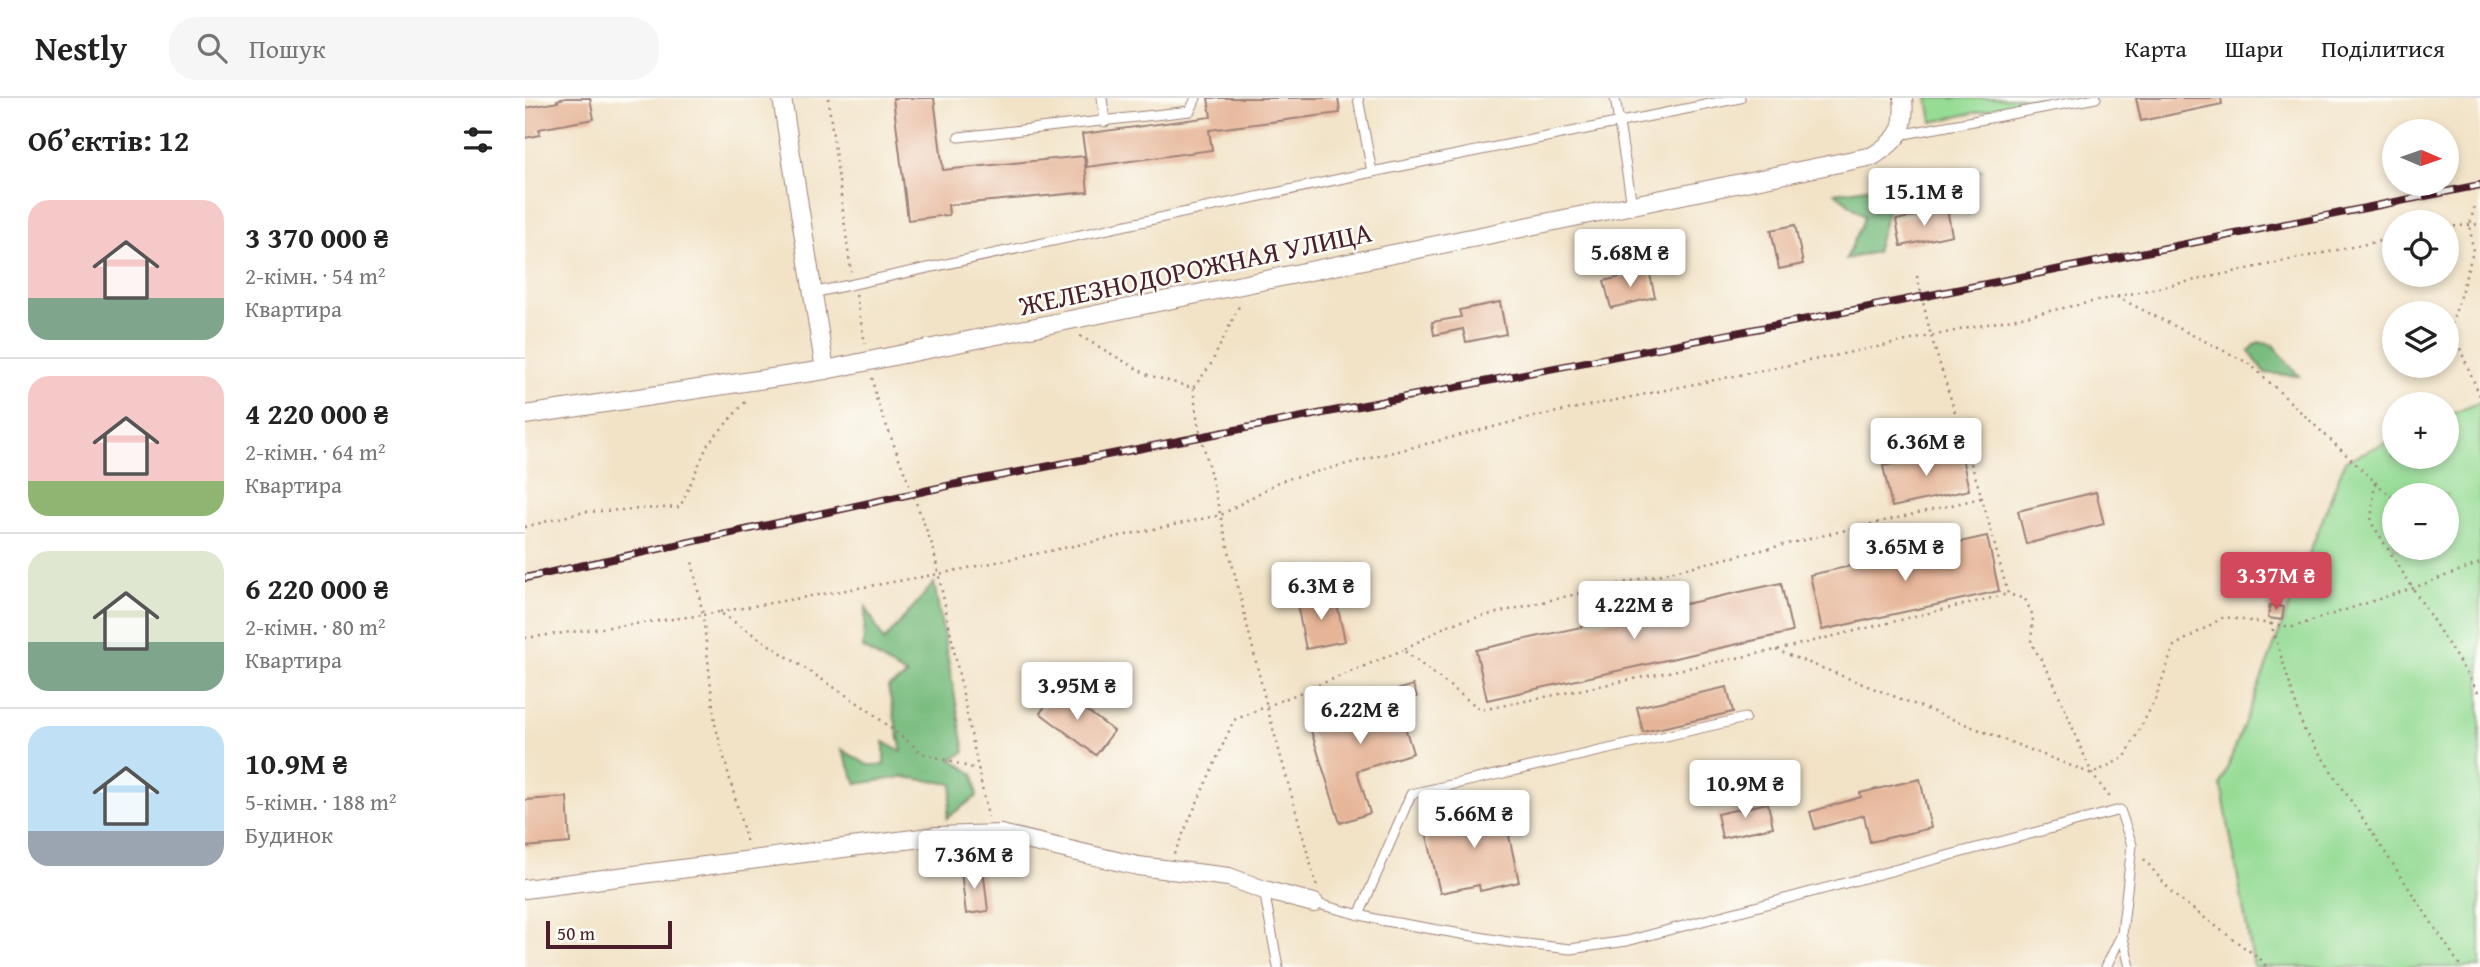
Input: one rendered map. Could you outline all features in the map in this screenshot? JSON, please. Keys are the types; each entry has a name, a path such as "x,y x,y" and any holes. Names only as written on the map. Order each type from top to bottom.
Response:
{"street":[{"path":"782,98 825,370"},
{"path":"1897,135 1905,117 1903,98"},
{"name":"ЖЕЛЕЗНОДОРОЖНАЯ УЛИЦА","path":"525,415 825,370 1056,323 1873,156 1894,142 1897,135"},
{"path":"525,889 937,836 1001,834 1138,866 1229,877 1264,890 1318,904"}],"lane":[{"path":"1102,98 1105,122"},
{"path":"960,137 1191,111 1196,98"},
{"path":"1358,98 1372,172"},
{"path":"1615,98 1632,205"},
{"path":"812,293 1372,172 1739,98"},
{"path":"1897,135 2096,98"},
{"path":"1359,915 1411,794 1745,718"},
{"path":"1318,904 1359,915 1508,942 1570,948 1626,940 2119,810 2131,845 2122,934 2130,967"},
{"path":"1264,890 1278,967"},
{"path":"2106,967 2122,934"}],"path":[{"path":"828,98 853,284 876,398 933,547 992,835"},
{"path":"2475,207 2470,225 2473,253 2451,327 2480,396"},
{"path":"2459,226 2480,224"},
{"path":"525,638 703,615 939,574 1221,515 1280,481 1528,418 2382,241"},
{"path":"1917,276 1931,336 1982,498 2008,594"},
{"path":"1250,283 1210,366 1193,388 1198,423 1318,904"},
{"path":"2117,297 2250,364 2382,488"},
{"path":"1056,323 1148,375 1193,388"},
{"path":"525,527 583,512 680,507 708,444 765,379"},
{"path":"2375,482 2371,522 2480,695"},
{"path":"1167,869 1234,720 1403,650 1450,624 1982,498"},
{"path":"692,561 703,615 715,724 752,861"},
{"path":"1776,650 2092,774 2125,757 2155,699 2174,646 2224,617 2293,627 2480,563"},
{"path":"1403,650 1481,710 1776,650 2008,594 2025,599 2033,616 2031,643 2051,676 2092,774 2119,810"},
{"path":"719,612 867,709 922,753 979,770"},
{"path":"2271,624 2304,730 2461,967"},
{"path":"2131,845 2173,895 2264,962 2266,967"}],"green space":[{"path":"1928,98 2042,98 1932,122"},
{"path":"1983,170 1940,184 1953,203 1926,194 1889,205 1876,252 1846,259 1865,217 1835,193"},
{"path":"2258,342 2273,345 2299,376 2265,373 2249,351"},
{"path":"2480,402 2480,967 2254,967 2221,784 2345,461 2382,444 2382,469 2459,469 2459,411"},
{"path":"934,583 965,752 952,759 973,774 977,796 947,818 953,784 903,777 857,784 841,749 868,765 884,765 884,742 902,752 888,687 907,676 863,648 866,607 884,641"}],"building":[{"path":"566,98 590,98 594,119 539,129 540,135 525,138 525,108"},
{"path":"893,98 934,98 943,170 1084,156 1088,192 948,205 949,215 908,220"},
{"path":"1208,98 1338,98 1340,113 1209,130 1212,150 1087,167 1082,134 1211,117"},
{"path":"2136,98 2221,98 2222,104 2141,121"},
{"path":"1947,209 1952,235 1901,246 1896,220"},
{"path":"1795,225 1803,264 1779,269 1771,230"},
{"path":"1649,270 1655,297 1611,308 1604,281"},
{"path":"1500,302 1506,334 1466,342 1463,329 1434,335 1432,322 1461,317 1459,310"},
{"path":"1960,449 1969,490 1892,507 1883,466"},
{"path":"2096,492 2104,524 2026,544 2018,511"},
{"path":"1987,536 1999,591 1822,630 1810,575"},
{"path":"1781,583 1792,632 1487,700 1476,650"},
{"path":"1335,595 1345,641 1306,649 1297,604"},
{"path":"2270,605 2284,607 2282,620 2268,618"},
{"path":"1413,685 1417,697 1398,704 1413,753 1357,771 1370,813 1340,823 1307,718"},
{"path":"1727,687 1733,712 1643,732 1637,707"},
{"path":"1058,689 1114,731 1096,755 1040,713"},
{"path":"1920,779 1931,828 1870,842 1864,815 1815,829 1810,812 1861,797 1860,793"},
{"path":"567,797 570,843 525,847 525,800"},
{"path":"1501,799 1519,882 1480,891 1479,885 1440,893 1426,831 1465,823 1461,808"},
{"path":"1768,803 1773,827 1722,838 1717,814"},
{"path":"983,868 988,911 966,914 961,871"}],"railway":[{"path":"525,578 952,485 1936,294 2480,185"}]}
